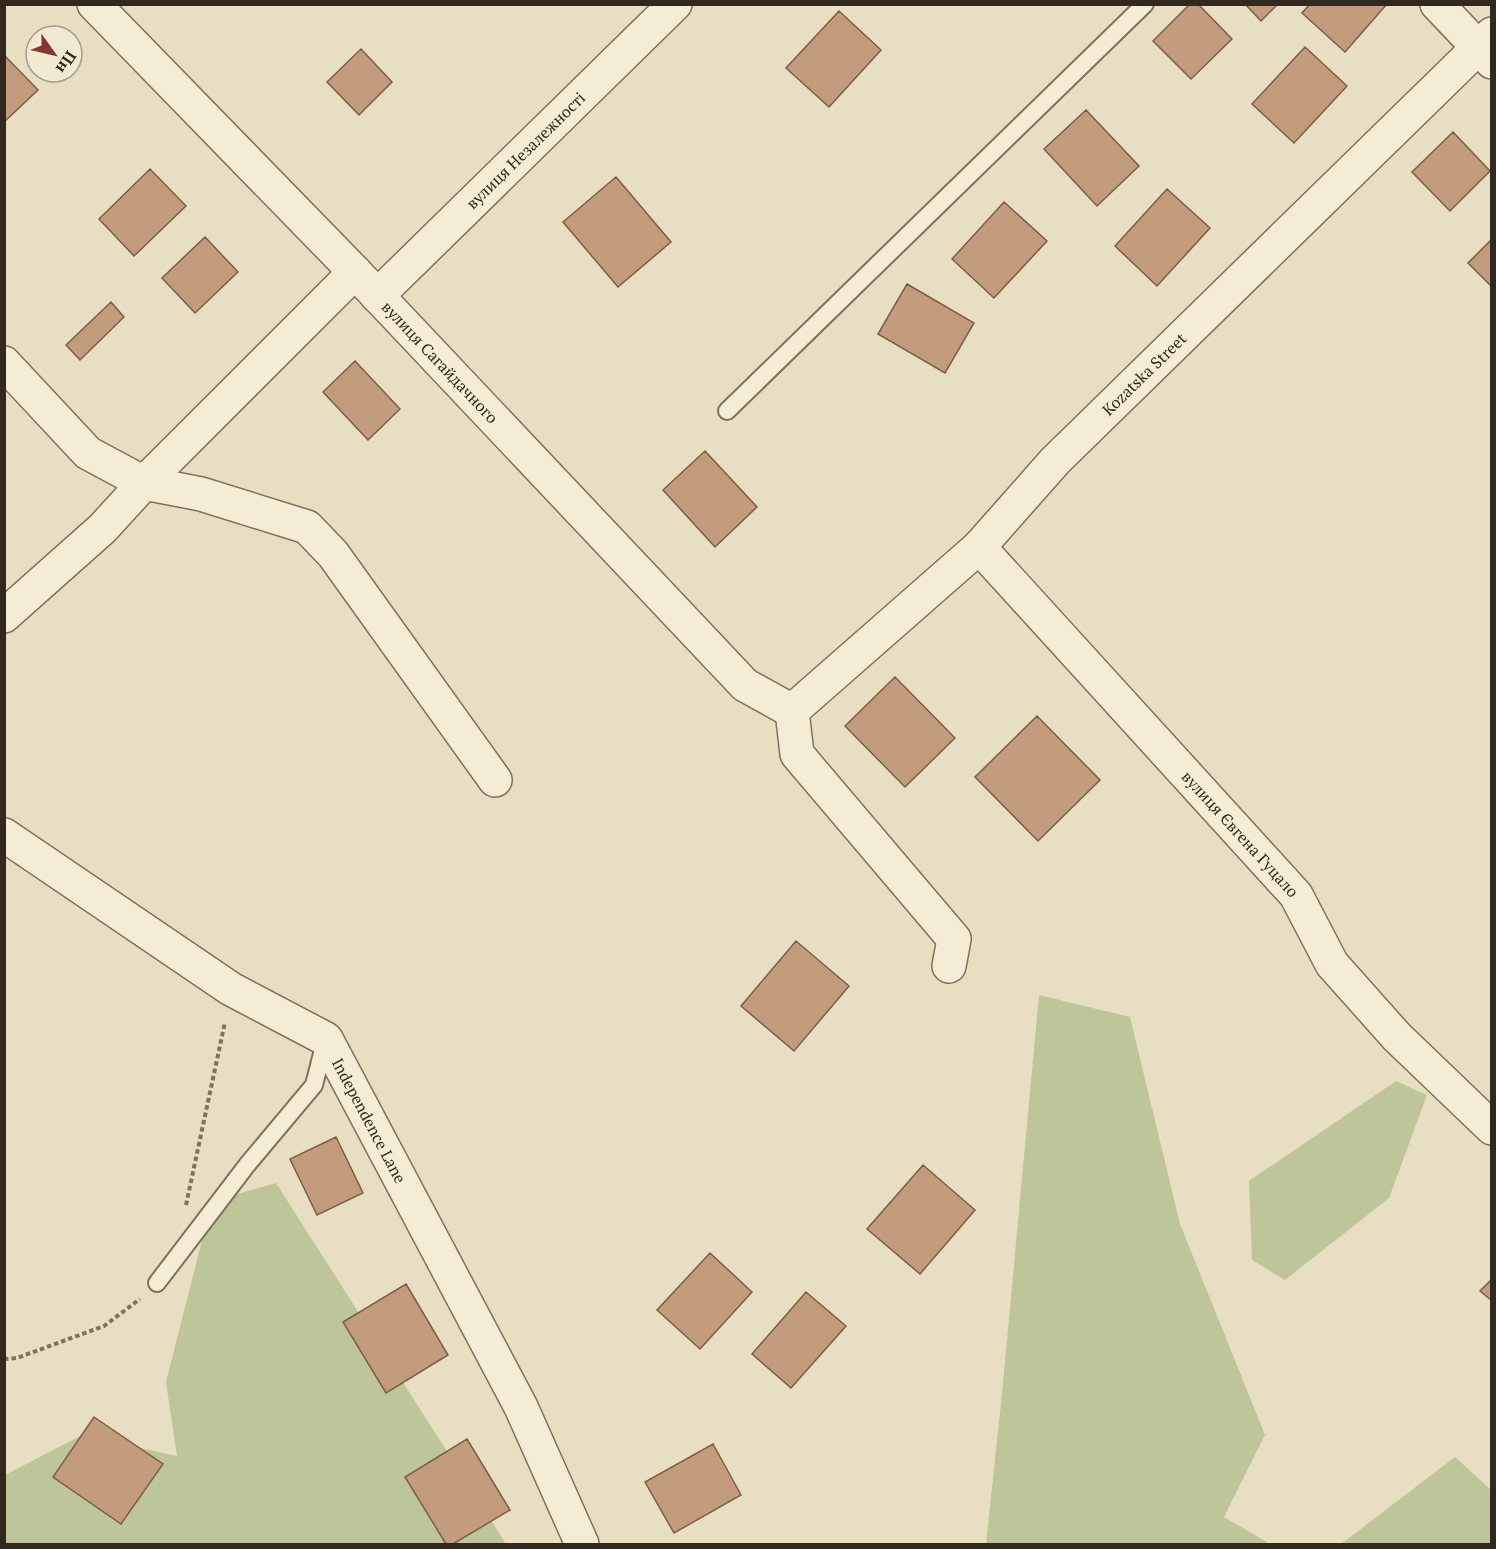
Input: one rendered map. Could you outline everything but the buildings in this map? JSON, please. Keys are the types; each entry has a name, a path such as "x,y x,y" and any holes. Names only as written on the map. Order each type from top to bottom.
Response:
{"street":[{"name":"вулиця Сагайдачного","path":"94,4 355,272 745,685 792,711"},
{"name":"вулиця Незалежності","path":"377,296 675,4"},
{"path":"1437,4 1487,48"},
{"name":"Kozatska Street","path":"792,711 979,547 1055,461 1487,48"},
{"path":"4,616 103,528 144,483 355,272"},
{"path":"4,363 88,453 144,483 201,494 307,527 333,554 495,780"},
{"name":"вулиця Євгена Гуцало","path":"979,547 1296,895 1332,964 1397,1037 1491,1128"},
{"path":"792,711 797,754 954,939 949,966"},
{"name":"Independence Lane","path":"4,835 231,988 326,1038 521,1407 582,1545"}],"lane":[{"path":"727,411 1145,4"},
{"path":"157,1283 247,1165 314,1085 326,1038"}],"path":[{"path":"186,1207 231,988"},
{"path":"4,1361 104,1326 133,1306 157,1283"}],"green space":[{"path":"1039,995 1130,1017 1180,1224 1265,1435 1224,1517 1270,1544 986,1544"},
{"path":"1396,1081 1427,1095 1389,1198 1285,1280 1252,1260 1249,1181"},
{"path":"276,1183 506,1544 5,1544 5,1475 82,1435 177,1456 166,1382 212,1201"},
{"path":"1455,1457 1491,1490 1491,1544 1341,1544"}]}
